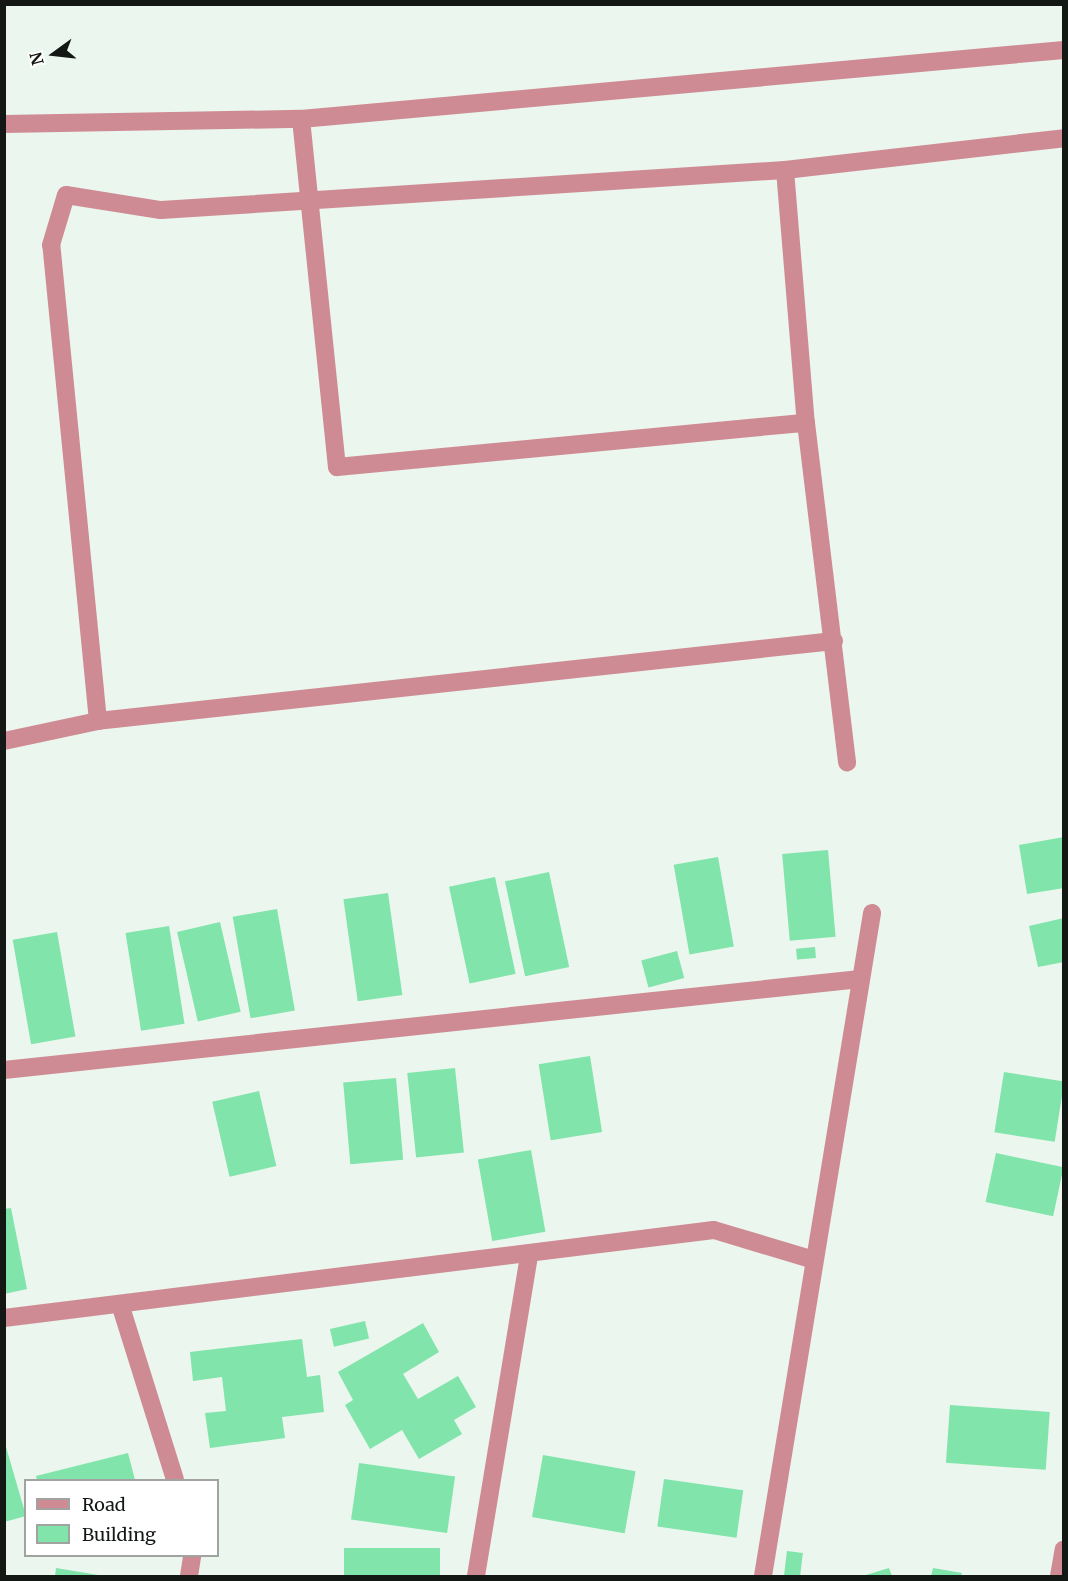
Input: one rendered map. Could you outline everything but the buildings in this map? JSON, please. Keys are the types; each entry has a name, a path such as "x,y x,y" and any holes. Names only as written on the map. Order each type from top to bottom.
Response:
{"street":[{"path":"4,124 301,119 1063,55"},
{"path":"301,119 337,467 806,423"},
{"path":"98,721 51,245 66,195 161,210 309,197 785,170 1064,138"},
{"path":"785,170 806,423 847,763"},
{"path":"4,741 98,721 834,641"},
{"path":"763,1576 872,913"},
{"path":"4,1070 860,979"},
{"path":"4,1318 530,1255 714,1230 814,1260"},
{"path":"476,1576 530,1255"},
{"path":"120,1304 175,1479"},
{"path":"1059,1576 1064,1549"},
{"path":"189,1576 192,1557"}]}
